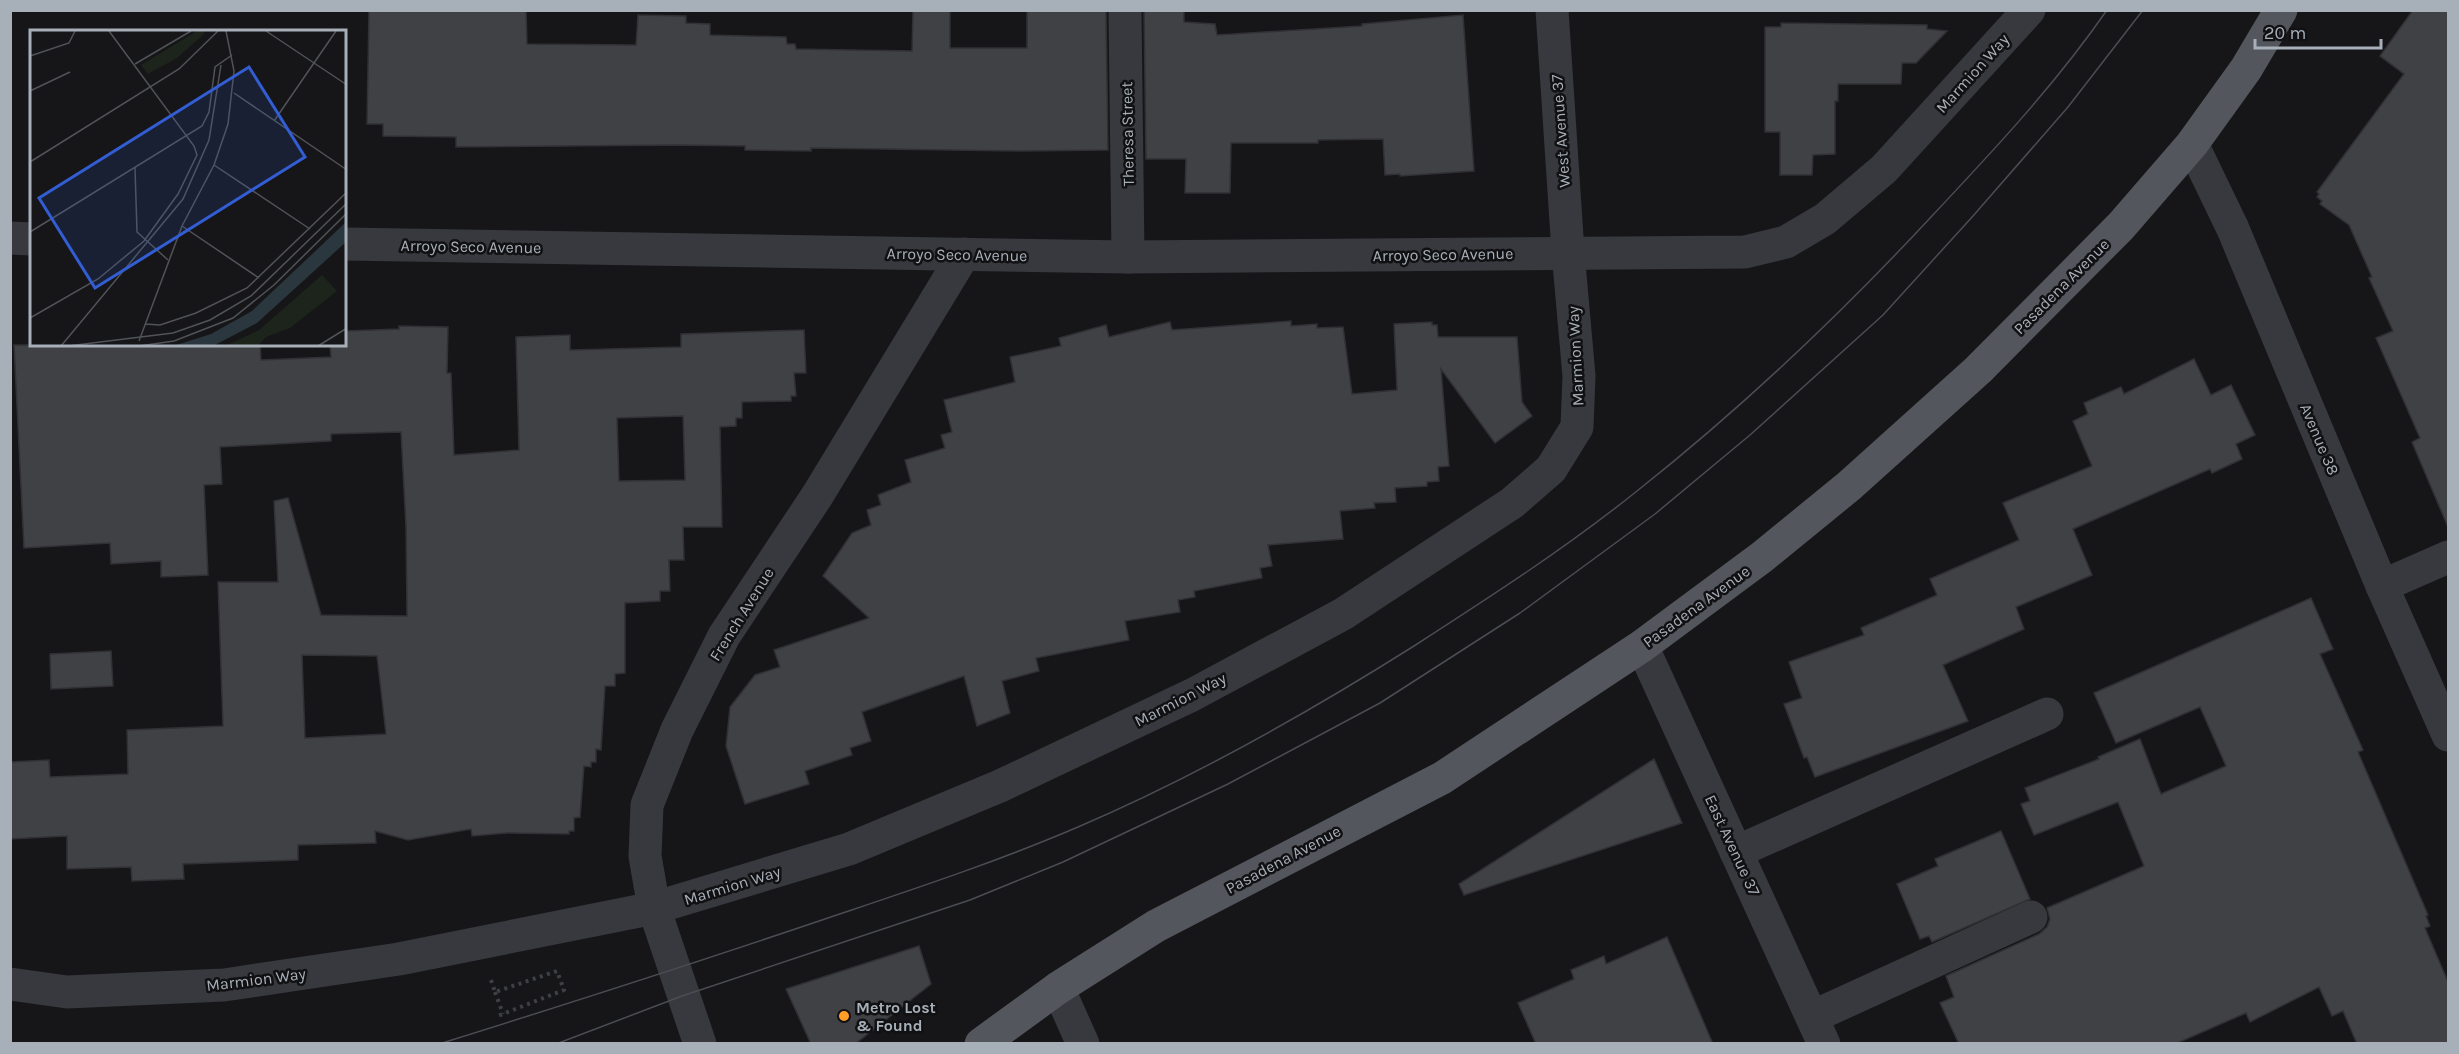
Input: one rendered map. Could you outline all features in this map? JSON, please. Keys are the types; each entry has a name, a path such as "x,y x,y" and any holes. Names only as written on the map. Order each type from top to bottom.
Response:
{"main road":[{"name":"Pasadena Avenue","path":"981,1044 1058,988 1156,926 1442,778 1642,645 1762,557 1849,486 1978,370 2121,226 2192,144 2246,69 2281,10"}],"street":[{"name":"Theresa Street","path":"1125,10 1128,257"},
{"name":"West Avenue 37","path":"1552,10 1568,252"},
{"name":"Marmion Way","path":"10,984 67,992 224,985 399,959 654,908 849,849 1032,771 1192,695 1342,614 1512,503 1551,469 1577,427 1579,376 1568,252 1745,252 1786,242 1824,219 1884,169 2029,10"},
{"name":"Avenue 38","path":"2192,144 2233,229 2382,586 2448,735"},
{"path":"10,238 30,239"},
{"name":"Arroyo Seco Avenue","path":"346,244 1128,257 1568,252"},
{"name":"French Avenue","path":"700,1044 654,908 645,856 648,805 677,730 723,636 817,496 964,254"},
{"path":"2382,586 2448,557"},
{"name":"East Avenue 37","path":"1642,645 1818,1030"},
{"path":"1737,852 2047,714"},
{"path":"1818,1030 2031,916"},
{"path":"1058,988 1083,1044"}],"path":[{"path":"478,943 503,1014"},
{"path":"495,992 557,971 564,990 495,1017"}],"building":[{"path":"369,10 526,10 527,44 636,45 638,15 686,16 686,23 710,24 710,35 786,37 787,44 795,44 796,49 912,51 913,10 950,10 950,48 1027,48 1027,10 1106,10 1108,150 811,148 811,151 745,150 745,146 677,145 456,147 456,137 383,136 383,124 367,124"},
{"path":"1144,10 1184,10 1184,22 1215,24 1217,35 1362,26 1362,24 1463,15 1474,171 1385,175 1383,139 1318,140 1318,143 1231,143 1230,193 1185,193 1186,159 1146,159"},
{"path":"2413,10 2448,10 2448,527 2412,442 2420,438 2376,338 2393,331 2369,278 2372,277 2349,225 2320,204 2322,201 2317,197 2319,194 2317,192 2404,74 2380,56"},
{"path":"1781,23 1927,25 1927,29 1947,31 1916,63 1902,63 1901,84 1838,84 1838,101 1835,101 1835,154 1813,155 1812,175 1780,175 1780,132 1765,132 1765,27 1781,27"},
{"path":"1291,321 1291,326 1317,324 1317,328 1343,327 1352,394 1397,390 1394,324 1432,322 1432,325 1437,325 1438,337 1517,337 1522,402 1532,416 1495,443 1441,369 1449,466 1438,467 1439,481 1427,482 1427,486 1395,488 1396,502 1374,503 1375,508 1340,511 1343,539 1268,545 1272,566 1260,568 1262,578 1194,591 1195,597 1178,600 1180,612 1125,621 1129,640 1036,658 1039,671 1002,681 1010,713 977,726 964,676 862,712 871,741 850,748 852,755 805,771 809,784 745,804 726,746 730,707 755,675 780,667 774,650 869,618 823,576 852,533 871,525 867,510 881,505 878,495 911,482 905,460 945,448 941,435 952,432 944,400 1015,382 1010,357 1061,346 1059,338 1106,325 1109,337 1170,322 1172,330"},
{"path":"399,326 448,327 447,373 451,373 454,455 519,450 516,337 570,335 570,350 681,347 681,334 804,330 806,373 794,373 796,396 791,396 791,401 742,402 742,418 736,418 736,426 720,427 722,527 683,527 684,560 669,560 670,591 660,591 660,601 625,603 625,673 615,674 615,686 605,686 601,750 596,749 596,762 591,762 591,767 584,766 580,817 574,818 574,831 569,831 569,834 507,833 472,836 471,829 408,840 375,831 376,843 298,845 298,860 183,864 184,879 132,881 131,867 67,869 67,836 10,839 10,762 49,760 50,777 128,774 127,730 223,726 218,582 278,582 274,501 288,498 321,615 407,616 406,527 401,432 331,434 331,441 220,447 222,484 204,485 208,575 161,577 161,561 111,564 110,543 24,548 14,345 260,346 261,360 331,357 330,346 346,346 346,331 399,329","holes":["683,416 685,480 619,481 617,418","302,655 377,656 386,734 305,738"]},
{"path":"2194,359 2211,395 2231,385 2255,435 2236,444 2242,459 2212,473 2210,469 2073,529 2092,575 2016,607 2024,629 1943,665 1968,721 1815,777 1807,757 1804,758 1784,704 1802,698 1789,662 1864,635 1861,628 1937,595 1930,579 2019,540 2003,503 2092,466 2073,421 2088,414 2084,403 2121,387 2124,394"},
{"path":"2311,598 2333,649 2320,654 2363,750 2358,752 2428,915 2426,916 2430,926 2425,928 2448,982 2448,1044 2357,1044 2343,1011 2332,1016 2319,987 2250,1022 2246,1013 2175,1044 1959,1044 1940,1003 1954,997 1946,976 2039,934 2047,927 2050,919 2047,908 2144,866 2118,802 2034,835 2021,804 2030,801 2025,788 2099,759 2098,757 2140,739 2161,794 2226,766 2200,707 2116,743 2094,693"},
{"path":"111,651 113,686 51,689 50,654"},
{"path":"1654,759 1682,823 1464,895 1459,884"},
{"path":"2001,831 2030,899 1932,942 1929,936 1920,939 1897,884 1938,866 1935,859"},
{"path":"1667,937 1713,1044 1536,1044 1518,1003 1574,979 1571,970 1604,956 1606,964"},
{"name":"Metro Lost & Found","path":"919,946 931,984 855,1044 811,1044 786,989"}],"tram line":[{"path":"439,1044 774,936 1015,853 1122,808 1207,766 1291,720 1414,646 1555,552 1637,491 1715,427 1789,360 1896,254 2023,117 2107,10"},
{"path":"556,1044 682,996 970,900 1063,862 1228,784 1380,703 1520,613 1655,514 1750,435 1883,315 2068,107 2143,10"}],"place":[{"name":"Metro Lost & Found","path":"844,1016"}]}
